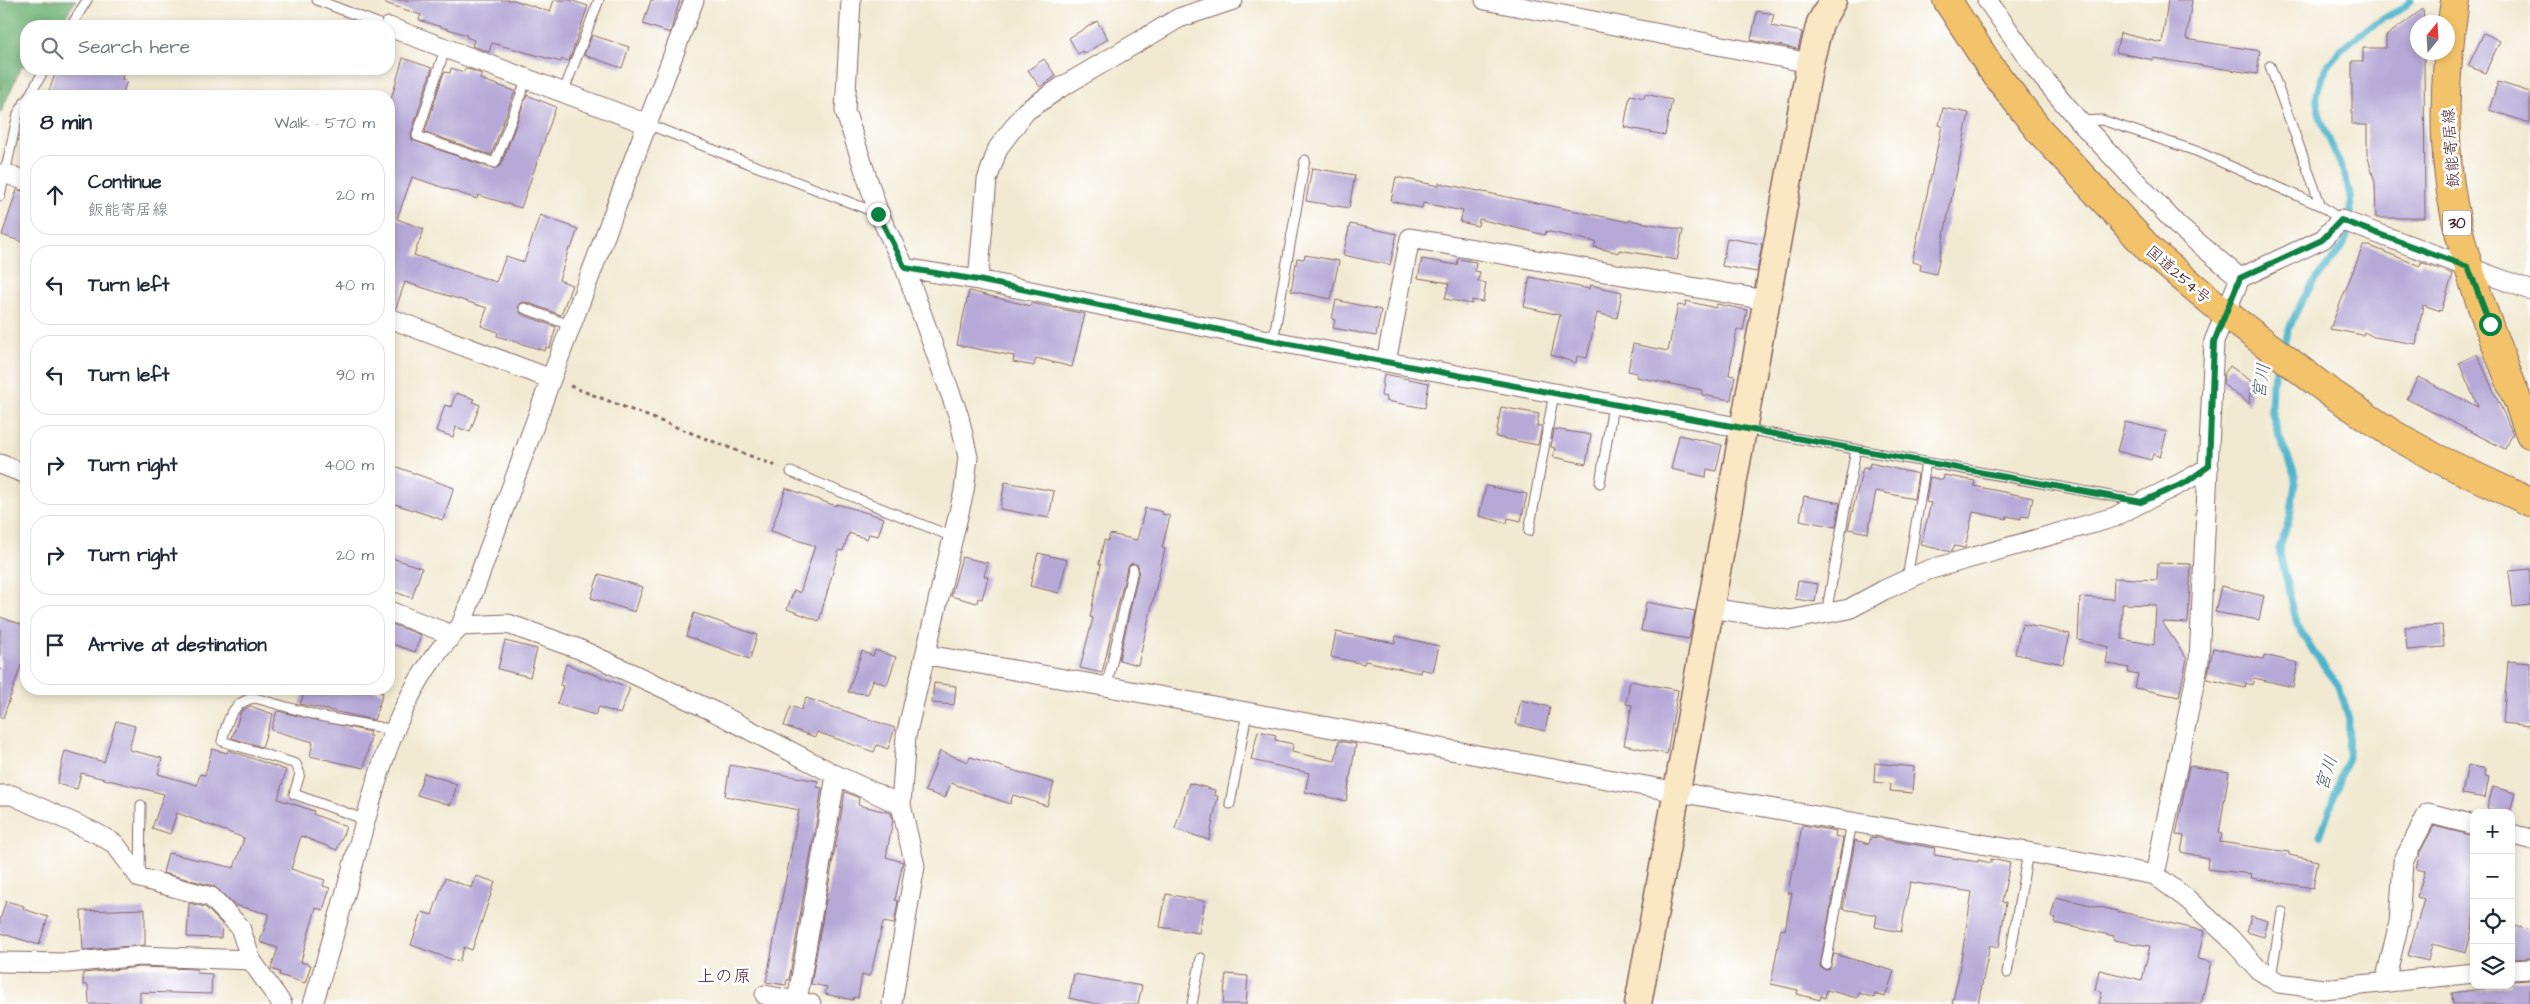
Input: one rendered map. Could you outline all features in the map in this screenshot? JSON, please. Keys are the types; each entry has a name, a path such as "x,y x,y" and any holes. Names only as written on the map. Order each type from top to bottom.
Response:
{"main road":[{"name":"国道254号","path":"1948,0 1991,68 2039,130 2151,251 2225,313 2328,392 2391,433 2436,458 2530,502"},
{"name":"飯能寄居線","path":"2455,0 2446,78 2447,158 2456,221 2468,267 2530,434"}],"street":[{"path":"314,1004 366,820 406,701 432,658 456,631 694,0"},
{"path":"851,0 844,111 878,214 905,268 959,417 968,457 964,491 927,655 906,736 901,805 915,866 892,1004"},
{"path":"978,280 988,180 998,148 1026,111 1060,88 1179,18 1233,0"},
{"path":"1485,0 1810,63"},
{"path":"1638,1004 1810,63 1820,23 1833,0"},
{"path":"1987,0 2038,72 2079,121 2178,226 2240,278"},
{"path":"395,30 647,124"},
{"path":"4,173 20,179"},
{"path":"2155,875 2199,662 2214,342 2240,278 2322,240 2347,222 2530,290"},
{"path":"1386,362 1410,238 1766,300"},
{"path":"905,268 978,280 1273,341 1743,428"},
{"path":"395,320 551,379"},
{"path":"0,464 20,472"},
{"path":"1710,608 1790,620 1849,609 1928,570 2115,517 2141,502 2185,483 2209,466"},
{"path":"395,613 456,631 508,624 579,649 715,712 836,775 901,805"},
{"path":"927,655 1107,685 1247,713 1677,791 2155,875 2186,898 2229,937 2259,970 2279,983 2323,989 2470,969"},
{"path":"765,995 804,1003 836,775"},
{"path":"0,795 12,795 96,833 115,844 140,878 211,896 240,927 251,960 282,1004"},
{"path":"2385,982 2399,923 2403,862 2428,812 2470,823"},
{"path":"2515,835 2530,839"},
{"path":"0,962 67,963 140,956 251,960"},
{"path":"2515,970 2530,969"}],"lane":[{"path":"75,20 87,0"},
{"path":"317,0 369,20"},
{"path":"563,94 599,0"},
{"path":"444,49 417,136 494,163 526,80"},
{"path":"2270,66 2321,206"},
{"path":"33,90 41,75"},
{"path":"0,196 20,110"},
{"path":"2079,121 2102,120 2196,151 2321,206 2347,222"},
{"path":"647,124 878,214"},
{"path":"1273,341 1305,160"},
{"path":"524,308 572,326"},
{"path":"1529,531 1554,394"},
{"path":"1600,483 1613,404"},
{"path":"1743,428 2141,502"},
{"path":"1826,614 1856,449"},
{"path":"1907,579 1926,462"},
{"path":"791,472 953,537"},
{"path":"1107,685 1133,569"},
{"path":"366,820 294,794 300,774 296,764 222,741 228,715 245,699 255,698 320,716 396,730"},
{"path":"1230,804 1247,713"},
{"path":"140,878 141,805"},
{"path":"1826,964 1852,822"},
{"path":"2007,974 2028,852"},
{"path":"2271,978 2282,912"},
{"path":"1192,1004 1201,958"}],"path":[{"path":"551,379 791,472"}],"green space":[{"path":"0,0 76,0 63,20 20,20 20,69 0,114"}],"building":[{"path":"386,0 514,0 550,12 554,0 570,0 588,6 569,61 562,59 561,62 492,43 489,52 472,46 474,40 466,37 467,35 419,20 421,15 385,3"},
{"path":"651,0 680,0 670,33 643,24"},
{"path":"2168,0 2192,0 2186,39 2260,51 2257,74 2153,58 2153,60 2116,52 2120,33 2162,43"},
{"path":"2423,9 2423,15 2415,15"},
{"path":"1757,11 1774,14 1771,26 1802,32 1798,49 1751,40"},
{"path":"2410,18 2410,60 2424,60 2425,218 2376,218 2375,183 2367,154 2367,125 2352,125 2352,61 2363,61 2363,48 2386,48 2386,36"},
{"path":"1097,21 1108,39 1084,54 1083,51 1078,54 1069,38"},
{"path":"2484,33 2500,41 2485,73 2468,66"},
{"path":"592,35 629,47 622,68 584,55"},
{"path":"403,58 432,68 411,134 412,140 493,169 501,165 527,95 556,107 521,208 478,195 477,199 412,177 397,219 424,229 414,255 496,282 506,256 524,262 540,215 578,229 571,249 569,248 559,280 572,285 561,315 526,302 520,303 518,306 521,314 556,327 550,348 546,347 545,351 497,336 498,332 481,326 487,308 405,282 395,308 394,90"},
{"path":"1044,59 1056,76 1040,87 1028,70"},
{"path":"451,68 464,72 465,68 482,74 480,79 515,91 491,155 425,132 444,72 450,73"},
{"path":"55,75 123,75 122,79 127,81 124,90 49,90"},
{"path":"2498,82 2530,92 2530,123 2489,110"},
{"path":"1645,94 1672,100 1665,135 1624,127 1630,95 1644,98"},
{"path":"1943,108 1969,113 1936,274 1920,270 1921,264 1912,262 1942,126 1939,125"},
{"path":"1312,168 1355,175 1349,208 1306,201"},
{"path":"1396,177 1439,186 1439,183 1629,222 1629,220 1683,230 1677,260 1619,250 1619,253 1594,247 1596,242 1546,231 1545,235 1479,219 1478,226 1460,222 1463,211 1423,203 1422,208 1391,201"},
{"path":"17,190 20,191 20,241 2,235"},
{"path":"1350,224 1397,234 1390,265 1343,255"},
{"path":"1727,238 1762,244 1757,272 1722,266"},
{"path":"2363,246 2370,246 2420,266 2421,262 2453,274 2441,311 2423,305 2416,344 2374,337 2364,332 2363,335 2330,329"},
{"path":"1305,255 1339,261 1331,299 1291,291 1297,258 1304,259"},
{"path":"1422,259 1457,265 1458,259 1476,262 1475,271 1480,272 1478,281 1486,283 1483,302 1472,300 1472,304 1445,299 1449,283 1418,278"},
{"path":"1530,277 1589,289 1590,285 1622,292 1617,318 1597,313 1587,358 1577,356 1576,363 1551,355 1560,315 1524,307"},
{"path":"969,291 1030,306 1031,303 1085,314 1072,367 1036,358 1034,366 1013,362 1014,356 957,345"},
{"path":"1336,300 1381,310 1376,336 1333,328 1335,320 1332,319"},
{"path":"1686,301 1716,308 1717,304 1747,310 1743,330 1737,329 1729,375 1735,376 1731,400 1702,395 1702,390 1636,377 1637,373 1628,371 1633,344 1668,351 1678,305 1685,306"},
{"path":"2477,354 2513,434 2505,449 2407,399 2418,377 2478,407 2459,363"},
{"path":"2230,366 2251,381 2249,404 2223,384 2224,374"},
{"path":"1384,374 1429,383 1425,408 1386,401 1387,397 1381,396"},
{"path":"456,393 474,399 473,402 480,405 470,432 456,427 453,437 436,431 445,405 451,407"},
{"path":"1501,407 1539,414 1537,426 1542,426 1538,445 1496,437"},
{"path":"2125,422 2167,432 2160,457 2153,454 2151,460 2117,451"},
{"path":"1554,429 1591,435 1586,464 1553,457 1555,448 1551,447"},
{"path":"1679,435 1722,445 1716,471 1707,469 1706,477 1671,469"},
{"path":"1870,463 1918,474 1914,499 1876,491 1868,533 1848,529 1863,468 1869,469"},
{"path":"395,466 454,488 443,520 395,504"},
{"path":"1944,475 1975,481 1974,486 2033,498 2029,517 2021,516 2021,519 2007,516 2006,519 1973,512 1965,548 1954,546 1951,552 1921,545 1931,503 1926,502 1930,477 1943,480"},
{"path":"1005,482 1054,491 1049,518 1000,509"},
{"path":"1486,486 1527,494 1521,521 1508,518 1507,523 1479,516"},
{"path":"786,488 836,506 837,504 884,518 878,536 869,534 867,539 849,533 843,551 839,550 819,621 787,609 794,590 800,593 815,546 771,531"},
{"path":"1804,496 1840,503 1836,527 1800,520"},
{"path":"1145,508 1163,512 1162,514 1170,516 1162,548 1165,549 1138,665 1119,660 1139,570 1138,565 1132,563 1127,568 1102,673 1080,668 1093,618 1090,617 1104,540 1108,541 1110,534 1137,540"},
{"path":"1038,553 1067,560 1059,593 1030,586"},
{"path":"962,557 988,563 984,576 988,577 982,599 978,598 977,603 951,596"},
{"path":"395,559 422,568 412,598 395,592"},
{"path":"2158,563 2191,564 2188,623 2162,622 2187,659 2179,697 2135,688 2138,674 2128,672 2129,668 2106,663 2109,647 2078,640 2080,597 2113,599 2114,578 2157,580","holes":["2122,604 2156,605 2154,645 2122,639"]},
{"path":"2530,569 2530,605 2513,607 2509,571"},
{"path":"599,574 643,587 635,612 591,598"},
{"path":"1798,581 1818,584 1815,602 1795,599"},
{"path":"2221,586 2264,596 2259,620 2215,612"},
{"path":"1646,602 1695,611 1689,639 1641,631"},
{"path":"694,613 757,635 750,659 686,636"},
{"path":"0,617 20,624 20,669 3,718 0,717"},
{"path":"2022,624 2070,634 2063,664 2015,654"},
{"path":"395,625 421,635 415,652 395,645"},
{"path":"2442,625 2444,647 2407,650 2405,627"},
{"path":"1336,632 1395,643 1396,636 1439,646 1433,672 1421,669 1420,673 1365,661 1364,664 1331,657"},
{"path":"505,641 537,649 530,677 498,669"},
{"path":"2213,648 2263,659 2264,655 2298,663 2293,687 2254,678 2252,685 2246,683 2245,688 2207,679"},
{"path":"875,650 896,657 887,685 873,680 868,694 848,692 862,651 873,656"},
{"path":"2508,661 2530,663 2530,726 2503,723"},
{"path":"566,664 630,688 620,714 599,707 595,715 557,704 563,686 560,685"},
{"path":"1630,681 1678,690 1667,754 1624,745 1632,705 1626,704"},
{"path":"934,683 956,686 954,705 932,703"},
{"path":"304,695 382,695 374,720 300,704"},
{"path":"806,698 895,728 888,749 877,745 874,752 817,732 815,737 784,726 791,706 801,710"},
{"path":"1521,700 1550,707 1545,731 1516,724"},
{"path":"250,706 273,714 262,747 232,738 241,711"},
{"path":"277,711 370,732 368,736 371,736 364,768 310,756 313,742 271,730"},
{"path":"116,721 135,726 129,750 162,758 158,774 197,785 200,774 205,775 212,749 227,753 228,750 286,770 278,799 314,811 313,814 346,827 337,850 301,836 291,869 325,880 323,886 330,888 323,910 316,908 302,957 301,962 311,965 305,983 279,975 280,972 271,969 278,948 260,942 269,914 234,905 214,886 163,873 168,853 234,868 244,838 177,813 170,834 152,828 164,794 81,773 77,789 57,784 65,751 104,762"},
{"path":"1258,731 1276,735 1275,740 1293,744 1292,752 1335,761 1339,741 1356,744 1346,801 1305,792 1309,773 1251,760"},
{"path":"940,751 968,762 970,757 1054,783 1047,806 1013,795 1010,804 951,783 945,798 925,791"},
{"path":"1875,763 1914,767 1912,793 1890,791 1891,784 1874,782"},
{"path":"730,765 818,781 817,787 822,788 789,980 787,980 786,985 766,982 799,810 725,796"},
{"path":"2468,765 2486,769 2485,776 2489,777 2485,798 2462,794"},
{"path":"2189,766 2229,772 2219,833 2222,834 2220,842 2289,852 2289,855 2318,861 2313,888 2251,878 2252,874 2207,869 2208,858 2181,852 2184,836 2176,835"},
{"path":"424,773 457,784 451,805 417,795"},
{"path":"1189,783 1215,790 1214,795 1218,796 1209,840 1175,829"},
{"path":"2493,787 2515,793 2511,809 2487,809"},
{"path":"845,792 859,798 858,805 891,813 893,820 886,857 903,862 895,900 898,901 894,924 883,922 872,969 869,976 862,975 858,998 854,997 853,1000 825,994 827,987 811,984"},
{"path":"1802,825 1836,831 1835,836 1843,838 1820,967 1825,970 1830,968 1834,954 1894,971 1885,997 1875,994 1874,998 1859,993 1857,998 1827,990 1825,998 1821,996 1820,1000 1797,994 1798,990 1771,984 1781,929 1785,930 1792,893 1788,893"},
{"path":"2434,826 2470,835 2470,937 2466,953 2432,944 2428,961 2408,956 2424,899 2417,897 2425,871 2416,869 2420,852"},
{"path":"1871,837 1935,848 1934,855 1978,862 1978,860 1991,863 1991,859 2010,863 2002,902 2006,903 1999,947 1990,945 1978,1004 1952,1004 1972,892 1910,882 1901,932 1875,927 1877,915 1843,909 1855,840 1869,844"},
{"path":"476,876 495,882 472,950 464,947 459,962 411,945 422,912 432,915 445,878 472,888"},
{"path":"1166,894 1205,901 1199,933 1160,927"},
{"path":"2056,897 2204,931 2198,959 2211,962 2201,1004 2099,1004 2102,992 2095,990 2099,970 2142,980 2150,946 2113,940 2114,936 2055,923 2056,918 2051,917"},
{"path":"6,901 24,906 23,909 48,917 39,945 0,933 0,920"},
{"path":"189,903 205,907 222,924 221,938 187,937"},
{"path":"145,909 145,945 83,950 81,911"},
{"path":"2251,916 2268,921 2264,937 2247,932"},
{"path":"2515,926 2530,930 2530,958 2515,959"},
{"path":"140,967 197,969 197,973 212,974 211,994 140,992 140,1004 89,1004 88,985 83,985 83,973"},
{"path":"1074,974 1142,986 1138,1004 1096,1004 1069,998"},
{"path":"1226,974 1248,976 1246,1004 1223,1004"},
{"path":"2530,980 2530,1004 2453,1004 2452,993 2482,989 2515,989 2515,981"}],"waterway":[{"name":"宮川","path":"2282,349 2300,305 2315,281 2340,250 2348,233 2350,223 2350,196 2347,182 2320,115 2317,98 2321,81 2328,66 2341,50 2357,36 2402,8 2411,0"},
{"name":"宮川","path":"2279,361 2272,384 2271,409 2278,434 2296,476 2290,517 2279,549 2297,624 2314,653 2339,686 2349,719 2348,757 2320,836"}],"district":[{"name":"上の原","path":"724,976"}],"route":[{"path":"878,214 905,268 978,280 1013,289 1273,341 2141,502 2185,483 2209,466 2214,342 2240,278 2322,240 2341,220 2468,267 2490,324"}]}
